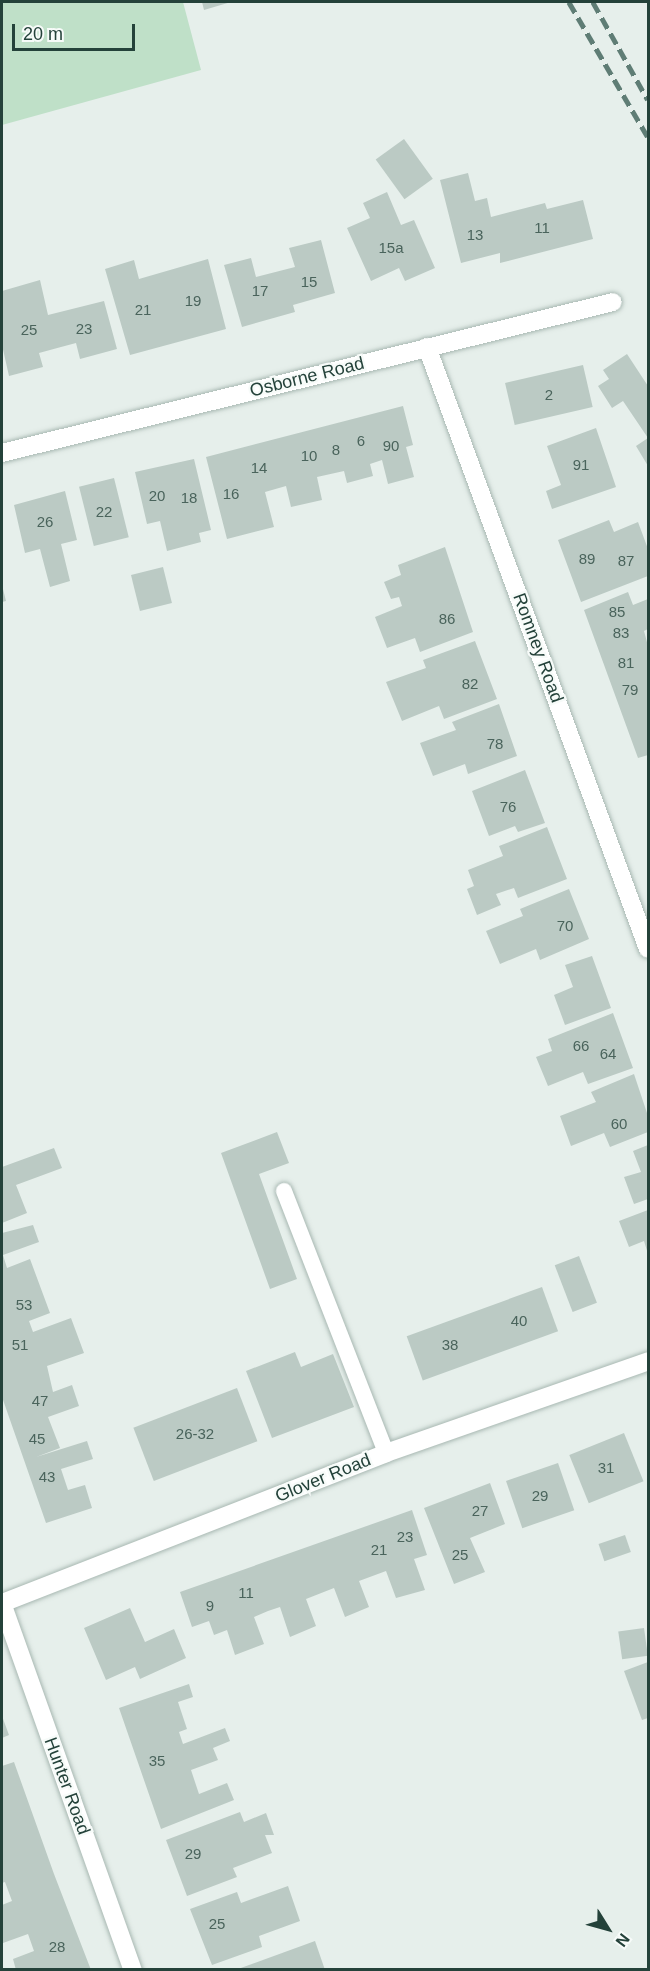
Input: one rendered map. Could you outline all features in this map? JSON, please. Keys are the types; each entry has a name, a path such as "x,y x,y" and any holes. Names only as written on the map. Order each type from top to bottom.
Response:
{"street":[{"name":"Osborne Road","path":"2,453 613,302"},
{"name":"Romney Road","path":"427,347 648,949"},
{"name":"Glover Road","path":"2,1603 386,1453 648,1361"},
{"name":"Hunter Road","path":"2,1603 133,1970"}],"lane":[{"path":"284,1191 386,1453"}],"green space":[{"path":"2,2 183,2 201,70 2,125"}],"building":[{"path":"202,2 231,2 204,10"},
{"path":"404,139 433,179 404,199 376,160"},
{"path":"468,173 475,201 487,198 491,217 545,203 547,209 583,200 593,239 500,263 500,253 461,263 440,180"},
{"path":"387,192 401,225 414,220 435,268 405,281 399,268 371,281 347,228 370,218 363,203"},
{"path":"321,240 335,293 293,305 295,312 242,327 224,265 251,258 256,277 295,267 289,248"},
{"path":"208,259 226,329 130,355 105,269 134,260 139,279"},
{"path":"40,280 48,315 104,301 117,349 80,359 76,343 39,353 43,367 9,376 2,345 2,291"},
{"path":"627,354 648,386 648,438 623,401 612,408 598,386 609,379 603,370"},
{"path":"583,365 593,407 515,425 505,383"},
{"path":"403,406 413,445 406,447 414,477 388,484 382,460 370,464 373,476 347,483 344,471 317,477 322,500 291,507 286,486 265,492 274,527 227,539 206,457"},
{"path":"596,428 616,487 552,509 546,491 561,485 547,446"},
{"path":"648,438 648,466 636,446"},
{"path":"194,459 211,530 199,533 201,542 167,551 160,521 147,524 135,472"},
{"path":"114,478 129,537 94,546 79,487"},
{"path":"65,491 77,540 61,544 70,581 50,587 40,549 25,553 14,505"},
{"path":"609,520 614,532 638,522 648,549 648,576 581,602 558,540"},
{"path":"445,547 473,632 420,652 415,638 387,648 375,617 402,606 399,597 391,599 384,582 401,575 398,565"},
{"path":"163,567 172,603 140,611 131,575"},
{"path":"2,585 6,601 2,602"},
{"path":"628,592 633,605 648,599 648,629 644,631 648,646 648,755 638,758 584,610"},
{"path":"475,641 497,699 444,719 439,706 402,721 386,682 426,668 423,660"},
{"path":"499,704 517,756 468,774 465,764 433,776 420,743 456,730 452,722"},
{"path":"525,770 545,823 518,832 515,826 489,836 472,791"},
{"path":"547,827 567,879 518,898 514,888 496,894 501,905 477,915 467,889 474,886 468,870 503,856 499,846"},
{"path":"569,889 589,939 540,960 536,949 500,964 486,931 523,916 520,909"},
{"path":"592,956 611,1008 565,1025 554,995 573,987 565,965"},
{"path":"613,1013 633,1068 588,1084 583,1072 548,1086 536,1057 552,1051 548,1039"},
{"path":"634,1074 648,1116 648,1132 610,1147 604,1133 571,1146 560,1116 596,1102 591,1092"},
{"path":"277,1132 289,1163 259,1174 297,1279 270,1289 221,1153"},
{"path":"648,1145 648,1199 634,1204 624,1177 641,1172 633,1151"},
{"path":"54,1148 62,1168 16,1185 27,1213 2,1223 2,1167"},
{"path":"648,1210 648,1254 644,1241 629,1247 619,1221"},
{"path":"33,1225 39,1242 3,1255 7,1268 30,1259 50,1313 29,1321 33,1332 71,1318 84,1353 47,1366 53,1392 72,1385 79,1406 48,1417 60,1448 36,1457 87,1441 93,1459 61,1469 68,1490 85,1485 92,1508 46,1523 2,1397 2,1233"},
{"path":"579,1256 597,1303 573,1312 555,1265"},
{"path":"542,1287 558,1331 423,1380 407,1336"},
{"path":"295,1352 301,1367 333,1354 354,1407 272,1438 246,1371"},
{"path":"237,1388 257,1441 154,1481 133,1428"},
{"path":"624,1433 643,1481 589,1503 569,1455"},
{"path":"558,1463 574,1510 522,1528 506,1481"},
{"path":"490,1483 505,1524 470,1538 485,1572 454,1584 424,1508"},
{"path":"412,1510 427,1555 414,1559 425,1590 396,1598 386,1571 359,1581 369,1607 345,1617 334,1588 306,1599 316,1626 290,1637 280,1607 268,1611 254,1617 264,1644 235,1655 227,1630 214,1635 209,1621 192,1627 180,1592"},
{"path":"625,1535 631,1552 604,1561 599,1544"},
{"path":"130,1608 145,1642 174,1629 186,1658 140,1679 135,1667 106,1680 84,1628"},
{"path":"644,1628 648,1656 622,1659 618,1632"},
{"path":"648,1662 648,1718 642,1720 624,1671"},
{"path":"189,1684 193,1697 178,1702 187,1729 179,1732 183,1744 225,1728 230,1741 213,1748 218,1760 191,1770 199,1794 227,1783 234,1800 161,1829 119,1708"},
{"path":"2,1716 9,1735 2,1738"},
{"path":"14,1762 91,1970 16,1970 13,1959 34,1951 28,1934 3,1943 2,1905 12,1901 5,1882 2,1883 2,1766"},
{"path":"240,1812 244,1822 266,1813 274,1835 265,1835 272,1853 233,1868 237,1877 187,1896 166,1840"},
{"path":"288,1886 300,1921 259,1936 262,1947 212,1965 190,1909 237,1892 241,1903"},
{"path":"315,1941 325,1970 238,1970 238,1969"}],"railway":[{"path":"569,2 648,137"},
{"path":"593,2 648,100"}]}
